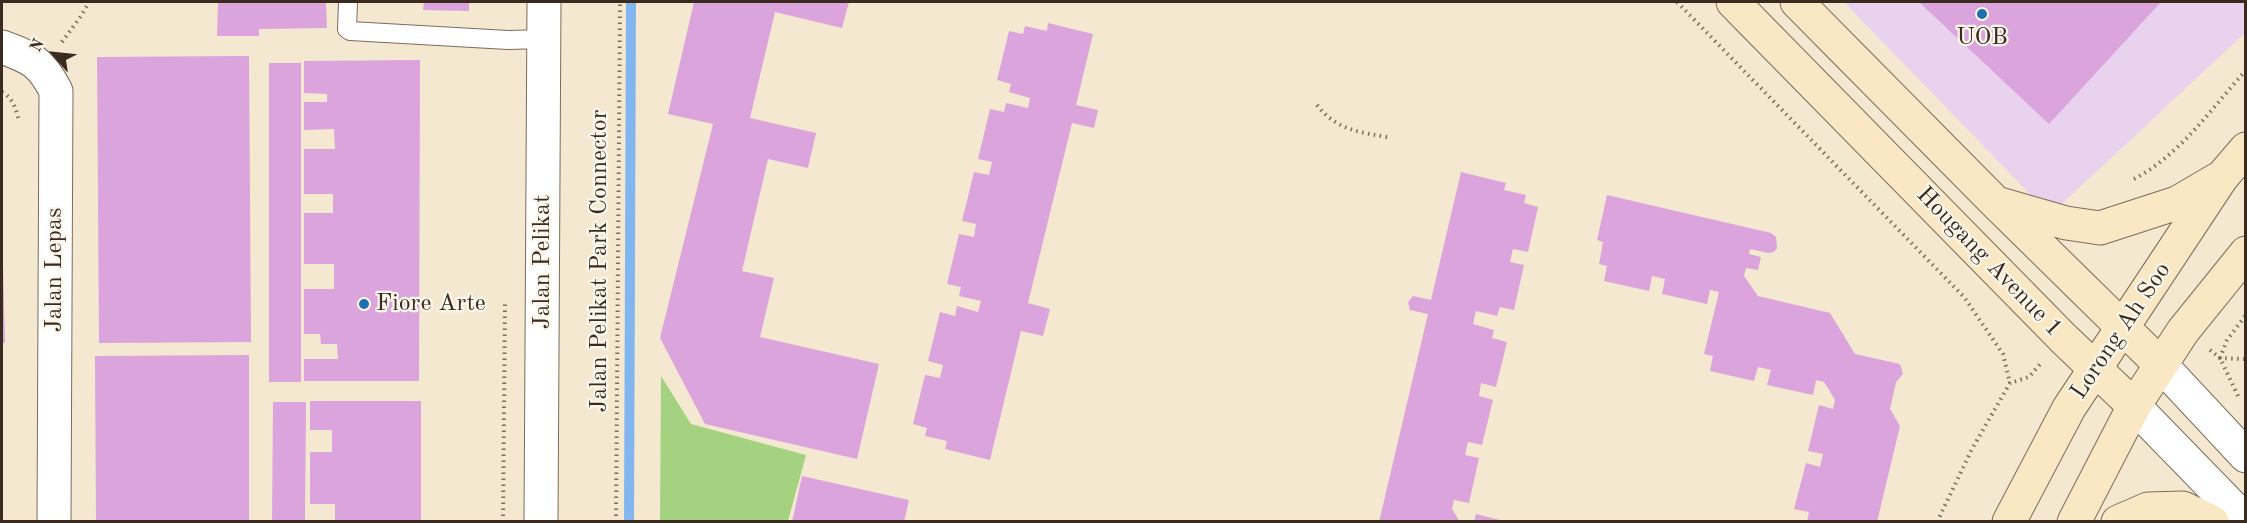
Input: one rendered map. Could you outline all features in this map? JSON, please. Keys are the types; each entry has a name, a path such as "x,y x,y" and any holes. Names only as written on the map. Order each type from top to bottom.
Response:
{"main road":[{"name":"Hougang Avenue 1","path":"1733,2 2134,406"},
{"name":"Hougang Avenue 1","path":"1797,2 1995,202 2161,365"},
{"name":"Lorong Ah Soo","path":"2009,522 2069,408 2222,177 2246,149"},
{"path":"1995,202 2066,223 2100,228 2177,203 2222,177"},
{"path":"2074,522 2134,406 2183,331 2246,253"},
{"path":"2118,522 2148,509 2183,508 2212,522"}],"street":[{"name":"Jalan Pelikat","path":"541,522 544,2"},
{"name":"Jalan Lepas","path":"2,47 24,55 46,71 56,91 54,522"},
{"name":"Hougang Avenue 1","path":"2161,365 2246,456"},
{"name":"Hougang Avenue 1","path":"2134,406 2246,521"}],"lane":[{"path":"348,2 347,29 350,31 508,40 544,39"}],"path":[{"path":"61,42 89,2"},
{"name":"Jalan Pelikat Park Connector","path":"616,522 620,2"},
{"path":"1677,2 1964,297 2003,354 2010,383"},
{"path":"2125,183 2144,173 2180,145 2246,70"},
{"path":"1317,105 1327,117 1346,129 1391,138"},
{"path":"2240,400 2220,358 2227,340 2246,315"},
{"path":"2220,358 2246,359"},
{"path":"1937,522 1972,448 2010,383 2029,377"}],"shaded area":[{"path":"1844,2 2245,2 2245,33 2050,215"}],"green space":[{"path":"661,376 691,424 806,455 788,521 660,521"}],"building":[{"path":"218,2 326,2 327,28 259,29 259,36 217,36"},
{"path":"424,2 469,2 469,11 423,10"},
{"path":"694,2 849,2 842,28 775,12 750,118 816,133 808,168 768,159 742,271 774,278 760,337 879,364 857,459 705,424 660,338 713,124 668,114"},
{"path":"1919,2 2161,2 2049,124"},
{"path":"1048,23 1093,34 1076,105 1098,110 1094,128 1072,123 1028,303 1050,309 1043,336 1021,331 990,460 945,449 947,441 925,436 927,428 913,424 925,375 940,378 943,365 928,361 940,312 955,316 957,306 978,312 981,301 959,296 961,287 947,284 959,234 974,237 976,224 962,221 974,172 989,175 992,162 978,159 990,109 1004,112 1006,103 1028,108 1030,98 1009,92 1011,84 997,80 1009,31 1023,34 1025,26 1047,31"},
{"path":"249,56 251,342 99,343 97,57"},
{"path":"420,60 419,381 304,381 304,359 338,359 337,344 321,344 320,334 304,334 304,289 334,289 334,264 304,264 304,213 333,213 333,194 304,194 304,149 335,149 334,129 304,130 304,102 327,102 327,94 304,93 304,61"},
{"path":"269,63 301,63 301,382 269,382"},
{"path":"1461,172 1506,183 1504,190 1526,195 1524,203 1538,207 1528,252 1513,249 1510,262 1524,265 1514,310 1500,307 1497,316 1476,311 1473,324 1494,330 1492,338 1507,342 1496,387 1481,383 1479,396 1493,400 1482,445 1468,442 1465,455 1479,458 1469,503 1454,500 1452,509 1460,522 1379,522 1428,314 1410,310 1408,302 1413,296 1431,300"},
{"path":"1607,195 1771,233 1776,237 1777,248 1774,252 1768,253 1750,249 1749,254 1761,257 1758,270 1746,268 1744,276 1758,296 1830,313 1855,354 1900,364 1903,374 1896,382 1890,409 1900,426 1877,522 1807,522 1809,512 1794,509 1806,463 1820,467 1823,454 1808,451 1819,405 1833,409 1835,400 1824,382 1816,380 1813,395 1767,385 1771,370 1758,367 1754,381 1710,371 1713,356 1704,354 1719,292 1710,290 1707,304 1662,294 1665,279 1652,276 1649,291 1604,281 1607,266 1599,264 1603,242 1597,240"},
{"path":"3,264 5,343 2,343"},
{"path":"249,355 249,522 96,522 95,356"},
{"path":"310,401 421,401 421,522 335,522 335,504 310,504 310,452 332,452 332,430 310,430"},
{"path":"273,402 306,402 305,522 272,522"},
{"path":"802,476 909,500 904,522 792,522"},
{"path":"1476,514 1504,521 1504,522 1474,522"}],"waterway":[{"path":"629,522 631,2"}],"place":[{"name":"UOB","path":"1982,14"},
{"name":"Fiore Arte","path":"364,304"}]}
